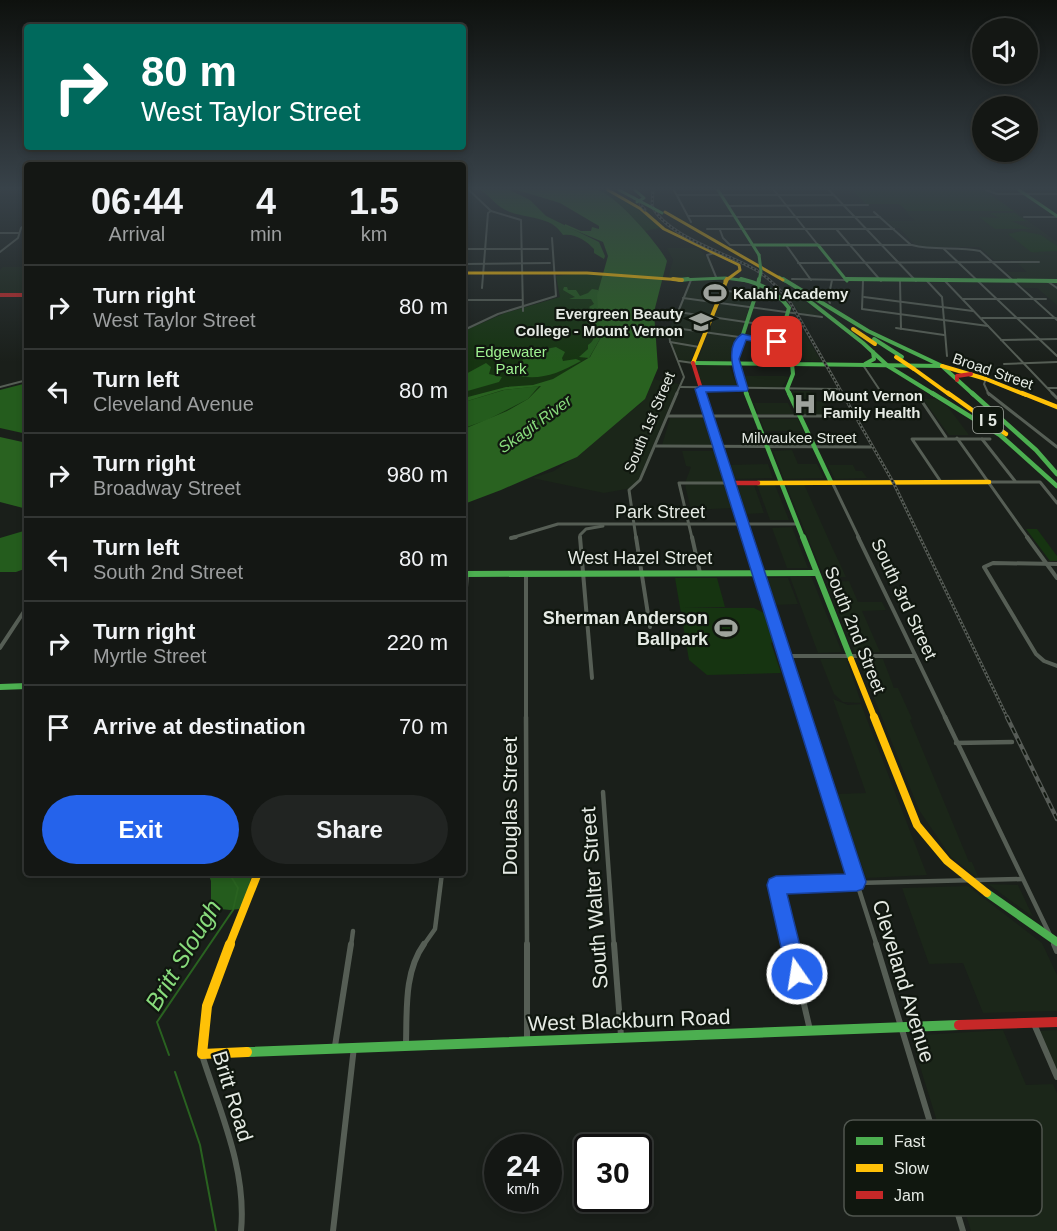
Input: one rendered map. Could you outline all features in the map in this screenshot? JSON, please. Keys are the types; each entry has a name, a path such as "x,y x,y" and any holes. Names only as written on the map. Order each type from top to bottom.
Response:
{"main road":[{"path":"706,247 739,265 740,269 724,284"},
{"name":"I 5","path":"724,247 917,367 987,415 1056,472"},
{"name":"I 5","path":"725,247 779,277 899,357"},
{"name":"South 2nd Street","path":"755,247 759,255 761,271 757,291 735,359 743,389 917,825 932,847 949,865 1054,940"},
{"path":"820,247 845,280 1057,281"},
{"path":"466,273 587,273 678,280 700,280 736,274"},
{"path":"736,274 743,280"},
{"path":"779,277 868,332 942,366 1036,450 1056,472"},
{"path":"716,278 724,284 743,280 760,282 771,286 788,303 781,343 792,364 793,374 787,389"},
{"path":"678,280 700,280"},
{"name":"South 1st Street","path":"693,363 724,284"},
{"path":"0,295 24,295"},
{"path":"803,296 885,364 1000,435 1057,486"},
{"path":"863,364 874,359 872,351"},
{"name":"Broad Street","path":"693,363 942,366 986,379 1057,407"},
{"name":"Cleveland Avenue","path":"693,363 729,483"},
{"name":"I 5","path":"917,367 997,426 1057,481"},
{"path":"957,380 957,376 961,374 971,374"},
{"name":"South 3rd Street","path":"787,389 831,482"},
{"path":"729,483 988,482"},
{"name":"West Hazel Street","path":"466,574 816,573"},
{"path":"0,687 24,686"},
{"name":"Britt Road","path":"201,1054 199,1037 209,993 251,903 257,876"},
{"name":"West Blackburn Road","path":"201,1054 406,1044 1057,1022"}],"street":[{"path":"466,329 556,296 553,247"},
{"path":"788,247 812,280"},
{"path":"852,247 881,281"},
{"path":"884,247 916,281"},
{"path":"938,247 964,248 981,252 1056,318"},
{"path":"944,248 1057,356"},
{"path":"466,249 548,249"},
{"path":"482,288 486,249"},
{"path":"521,249 523,309"},
{"path":"716,252 707,255 716,278"},
{"path":"798,262 1039,262"},
{"path":"466,264 550,263"},
{"path":"792,279 845,280"},
{"path":"691,280 677,312 793,329"},
{"path":"830,303 828,300 832,280"},
{"path":"863,281 862,309 988,326"},
{"path":"900,281 901,329"},
{"path":"927,281 942,297 947,356"},
{"path":"945,281 1057,398"},
{"path":"1047,281 1057,288"},
{"path":"724,284 747,294"},
{"path":"864,297 974,311"},
{"path":"683,298 822,317"},
{"path":"963,299 1046,299"},
{"path":"466,300 522,300"},
{"path":"981,318 1056,318"},
{"path":"699,347 670,342 670,326 781,343"},
{"path":"896,328 944,334"},
{"path":"1001,340 1057,339"},
{"name":"South 1st Street","path":"634,525 629,490 640,480 684,376 670,342"},
{"path":"679,361 693,363"},
{"path":"1004,363 1057,362"},
{"path":"863,364 879,389"},
{"path":"986,379 984,384 989,394 1057,447"},
{"path":"0,387 24,381"},
{"path":"680,387 700,389 837,388"},
{"path":"1048,388 1057,388"},
{"path":"923,403 946,437"},
{"path":"668,416 854,416"},
{"path":"941,482 912,439 946,437 990,439"},
{"path":"957,438 1057,578"},
{"path":"982,438 1015,482"},
{"name":"Milwaukee Street","path":"656,446 871,447"},
{"name":"South 3rd Street","path":"831,482 1022,879 1054,940 1057,951"},
{"path":"988,482 1040,482 1057,503"},
{"path":"700,573 680,483 729,483"},
{"name":"Cleveland Avenue","path":"729,483 903,1028 908,1053 929,1120"},
{"name":"Park Street","path":"511,538 558,524 797,524"},
{"path":"592,678 581,533 586,529 606,525"},
{"path":"634,525 650,627"},
{"path":"1057,564 988,564 985,571 1036,654 1044,661 1057,666"},
{"name":"Douglas Street","path":"525,573 527,1040"},
{"path":"0,648 24,612"},
{"path":"785,656 915,656"},
{"path":"956,743 1012,742"},
{"name":"South Walter Street","path":"603,792 621,1037"},
{"path":"406,1044 408,987 417,954 435,929 442,876"},
{"path":"810,1031 776,885 1022,879"},
{"path":"335,1047 352,931"},
{"path":"1034,1024 1057,1077"},
{"path":"333,1231 354,1046"},
{"name":"Britt Road","path":"201,1054 238,1167 243,1212 241,1231"},
{"name":"Cleveland Avenue","path":"958,1216 963,1231"}],"shaded area":[{"path":"592,247 601,247 604,259 594,253"},
{"path":"980,247 1057,247 1057,279 1015,279 1006,272 1027,272 1018,264 1022,263 1019,260 994,260"},
{"path":"667,248 699,248 708,259 716,278 668,278 673,260"},
{"path":"3,267 24,267 24,293 0,294 0,270"},
{"path":"692,281 723,281 690,362 680,360 676,355 669,333"},
{"path":"1017,282 1057,282 1057,305 1037,288 1024,288"},
{"path":"778,284 811,306 823,317 800,313"},
{"path":"564,287 568,290 576,290 580,296 592,289 598,290 600,339 589,358 579,357 588,349 588,345 595,336 594,317 596,314 589,307 594,304 591,299 569,299 575,297 563,290"},
{"path":"725,291 753,294 733,362 697,362"},
{"path":"801,332 804,332 821,361 805,361 798,348"},
{"path":"556,347 565,352 563,361 576,359 581,361 545,376 527,377 506,373 522,362 525,353"},
{"path":"486,363 491,367 489,374 502,377 499,382 466,391 466,374"},
{"path":"729,365 737,386 703,387 696,366"},
{"path":"743,376 789,377 782,387 749,388"},
{"path":"653,379 679,384 637,483 632,488 604,493 532,478 554,471 640,404"},
{"path":"24,384 24,433 0,428 0,390"},
{"path":"539,386 528,399 487,420 466,427 466,401 504,390"},
{"path":"793,391 810,391 816,401 824,402 831,415 804,415"},
{"path":"923,399 936,399 948,407 969,435 949,435"},
{"path":"754,403 788,403 794,414 758,414"},
{"path":"670,418 705,418 713,445 662,445"},
{"path":"760,419 798,419 803,431 765,431"},
{"path":"803,432 809,445 770,445 765,433"},
{"path":"792,450 798,464 817,464 824,478 784,479 773,451"},
{"path":"682,451 714,451 724,482 685,483 691,467 686,466"},
{"path":"768,464 773,478 734,479 729,465"},
{"path":"828,465 853,465 856,471 862,471 867,478 835,479"},
{"path":"724,484 732,508 691,510 685,485"},
{"path":"804,484 846,577 824,577 786,485"},
{"path":"754,485 764,513 745,514 736,486"},
{"path":"757,485 775,485 789,520 770,520"},
{"path":"792,527 808,568 787,568 772,528"},
{"path":"24,531 24,569 16,572 0,572 0,538"},
{"path":"811,576 842,652 818,653 790,577"},
{"path":"767,578 788,578 798,604 776,605"},
{"path":"849,581 858,602 882,602 886,610 862,611 880,652 855,653 826,582"},
{"path":"846,658 860,703 843,702 834,694 820,659"},
{"path":"858,658 883,659 894,688 898,688 912,719 910,720 969,862 972,862 979,879 951,857 919,810"},
{"path":"833,699 848,705 861,704 927,875 866,878 837,794 866,793"},
{"path":"209,876 251,876 247,896 239,909 211,908"},
{"path":"988,884 1018,885 1033,917"},
{"path":"968,886 1042,943 1057,975 1057,1011 983,1013 963,963 929,964 902,888"},
{"path":"1003,1030 1026,1085 1053,1084 1057,1093 1057,1231 971,1231 966,1216 1042,1216 1042,1120 937,1120 913,1044 921,1035"},
{"path":"1057,1030 1057,1071 1040,1031"}],"green space":[{"path":"1025,247 1057,247 1057,251 1034,252 1057,256 1031,252"},
{"name":"Edgewater Park","path":"583,273 603,274 602,332 593,354 504,417 466,431 466,330 505,313 560,297 556,276"},
{"path":"1026,529 1037,529 1057,556 1057,561 1050,561"},
{"name":"Sherman Anderson Ballpark","path":"675,578 717,578 725,607 683,608 754,608 766,614 773,642 771,643 781,673 707,675 689,660"}],"water":[{"name":"Skagit River","path":"605,247 658,247 667,261 654,312 658,368 645,399 577,457 466,503 466,428 507,411 528,399 541,386 503,390 466,401 466,397 506,387 533,385 553,379 590,357 600,339 597,295 608,256"},
{"path":"0,437 24,442 24,508 0,502"}],"waterway":[{"name":"Britt Slough","path":"169,1055 157,1022 233,910 238,888 231,876"},
{"name":"Britt Slough","path":"175,1072 200,1145 216,1231"}],"railway":[{"path":"709,247 756,270 774,284 790,302 893,482 1008,719"},
{"path":"1007,717 1057,819"}],"traffic: fast":[{"path":"754,247 759,255"},
{"path":"820,247 847,281 1057,281"},
{"path":"757,291 761,271 759,255"},
{"path":"779,277 868,331 942,366 1036,450 1057,474"},
{"path":"679,280 740,279 755,282 780,296 789,308 780,339 792,364 942,366"},
{"path":"757,291 735,359 738,372 851,659"},
{"path":"803,296 863,343 888,366 1000,435 1057,486"},
{"path":"874,339 902,357"},
{"path":"865,364 874,359 873,352"},
{"path":"693,363 792,364 793,374 787,389 831,482"},
{"path":"466,574 816,573"},
{"path":"0,687 24,686"},
{"path":"987,893 1057,942"},
{"path":"247,1052 959,1025"}],"traffic: slow":[{"path":"693,363 725,281 740,270 739,265 702,247"},
{"path":"727,247 783,280"},
{"path":"466,273 587,273 682,280"},
{"path":"853,329 875,344"},
{"path":"896,357 914,369"},
{"path":"942,366 986,379 1057,407"},
{"path":"914,369 1006,434"},
{"path":"758,483 989,482"},
{"path":"851,659 917,825 947,861 987,893"},
{"path":"247,1052 202,1054 203,1030 214,984 257,876"}],"traffic: jam":[{"path":"0,295 24,295"},
{"path":"693,363 729,483 758,483"},
{"path":"957,380 957,376 971,374"},
{"path":"959,1025 1057,1022"}],"place":[{"name":"Kalahi Academy","path":"715,293"},
{"name":"Evergreen Beauty College - Mount Vernon","path":"701,322"},
{"name":"Mount Vernon Family Health","path":"805,404"},
{"name":"Sherman Anderson Ballpark","path":"726,628"}],"route":[{"path":"777,342 742,337 735,359 743,389 700,389 857,882 776,885 797,974"}]}
